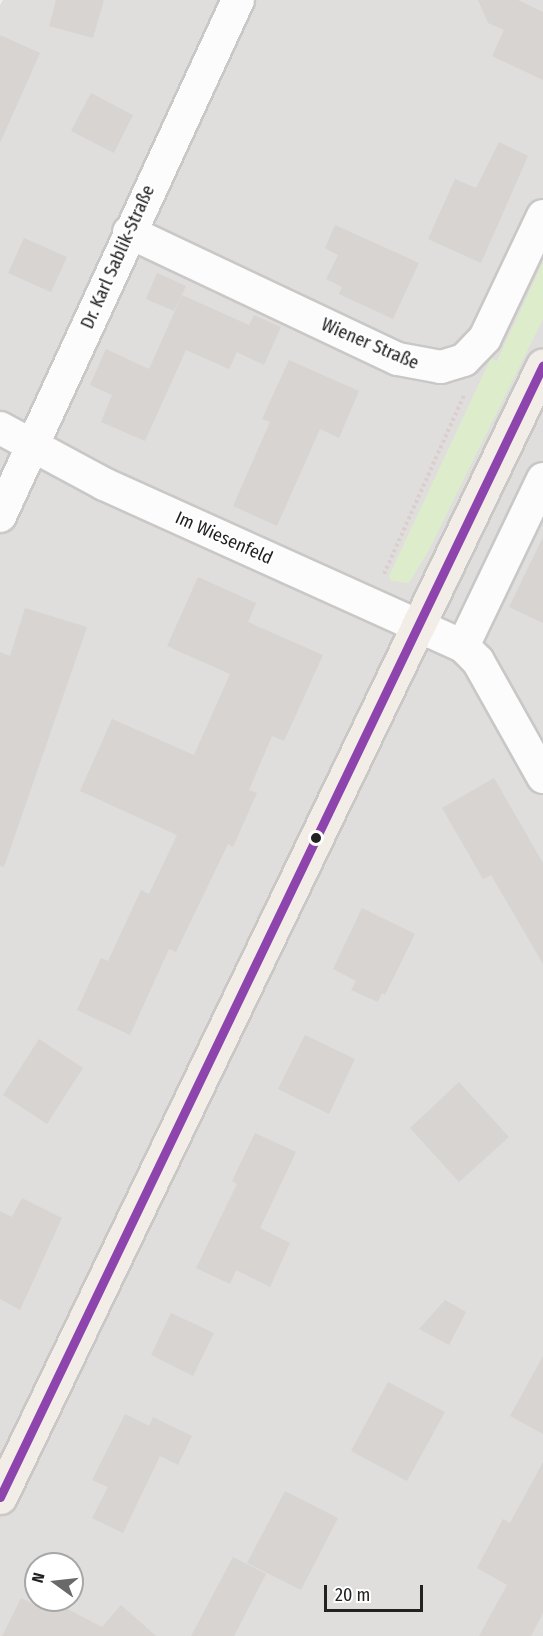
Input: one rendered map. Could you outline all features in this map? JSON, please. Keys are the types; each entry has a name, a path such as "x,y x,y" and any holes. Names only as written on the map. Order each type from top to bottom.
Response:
{"main road":[{"path":"0,1497 543,365"}],"street":[{"name":"Dr. Karl Sablik-Straße","path":"0,516 129,232 238,0"},
{"path":"464,360 485,338 543,216"},
{"name":"Wiener Straße","path":"129,232 398,359 427,368 464,360"},
{"name":"Im Wiesenfeld","path":"0,428 104,484 463,646"},
{"path":"543,478 463,646 477,661 543,777"}],"path":[{"path":"371,605 474,371 464,360"}],"shaded area":[{"path":"3,0 543,0 543,1636 0,1636 0,5"}],"green space":[{"path":"543,262 543,319 430,548 409,583 391,581 389,576 491,358 497,361"}],"building":[{"path":"56,0 104,0 93,38 49,26"},
{"path":"478,0 518,0 543,12 543,80 492,56 504,30 488,23"},
{"path":"0,35 40,53 0,143"},
{"path":"91,93 133,115 114,153 71,131"},
{"path":"499,142 528,156 481,263 428,239 455,179 476,188"},
{"path":"335,225 419,263 393,319 339,294 342,287 326,279 338,255 325,248"},
{"path":"24,238 67,257 51,292 8,273"},
{"path":"157,273 186,286 174,311 146,299"},
{"path":"182,295 249,325 254,315 281,327 264,365 237,352 229,369 186,350 145,441 101,422 112,395 90,385 106,349 149,369"},
{"path":"289,360 359,391 339,438 320,429 277,526 233,506 270,422 262,419"},
{"path":"543,537 543,623 509,607"},
{"path":"198,577 256,603 248,622 323,655 284,741 272,736 249,790 257,793 233,847 228,844 176,952 169,949 130,1035 77,1010 101,958 108,961 141,890 149,894 177,835 80,791 112,719 194,755 230,674 167,646"},
{"path":"25,608 87,627 4,867 0,866 0,652 10,656"},
{"path":"494,778 543,863 543,964 491,875 483,879 442,808"},
{"path":"362,908 415,934 385,995 382,993 378,1002 351,990 356,981 333,969"},
{"path":"305,1035 355,1059 329,1114 278,1089"},
{"path":"39,1039 83,1068 47,1124 3,1095"},
{"path":"459,1082 509,1137 459,1182 410,1128"},
{"path":"255,1133 296,1152 260,1228 290,1243 270,1287 236,1270 230,1284 196,1268 237,1184 232,1181"},
{"path":"22,1198 62,1218 20,1310 0,1299 0,1211 12,1217"},
{"path":"445,1300 466,1312 449,1345 419,1329"},
{"path":"171,1313 214,1333 193,1376 151,1355"},
{"path":"543,1356 543,1434 510,1416"},
{"path":"388,1382 445,1412 407,1481 351,1451"},
{"path":"125,1414 149,1426 153,1417 192,1436 178,1465 160,1456 123,1533 92,1518 108,1487 92,1480"},
{"path":"543,1462 543,1613 531,1636 479,1636 507,1585 477,1568 503,1519 510,1523"},
{"path":"285,1491 338,1518 301,1590 247,1563"},
{"path":"233,1557 266,1574 234,1636 191,1636"},
{"path":"21,1598 24,1600 24,1612 73,1612 102,1627 121,1605 156,1636 2,1636"}],"transit line":[{"path":"0,1497 543,365"}]}
